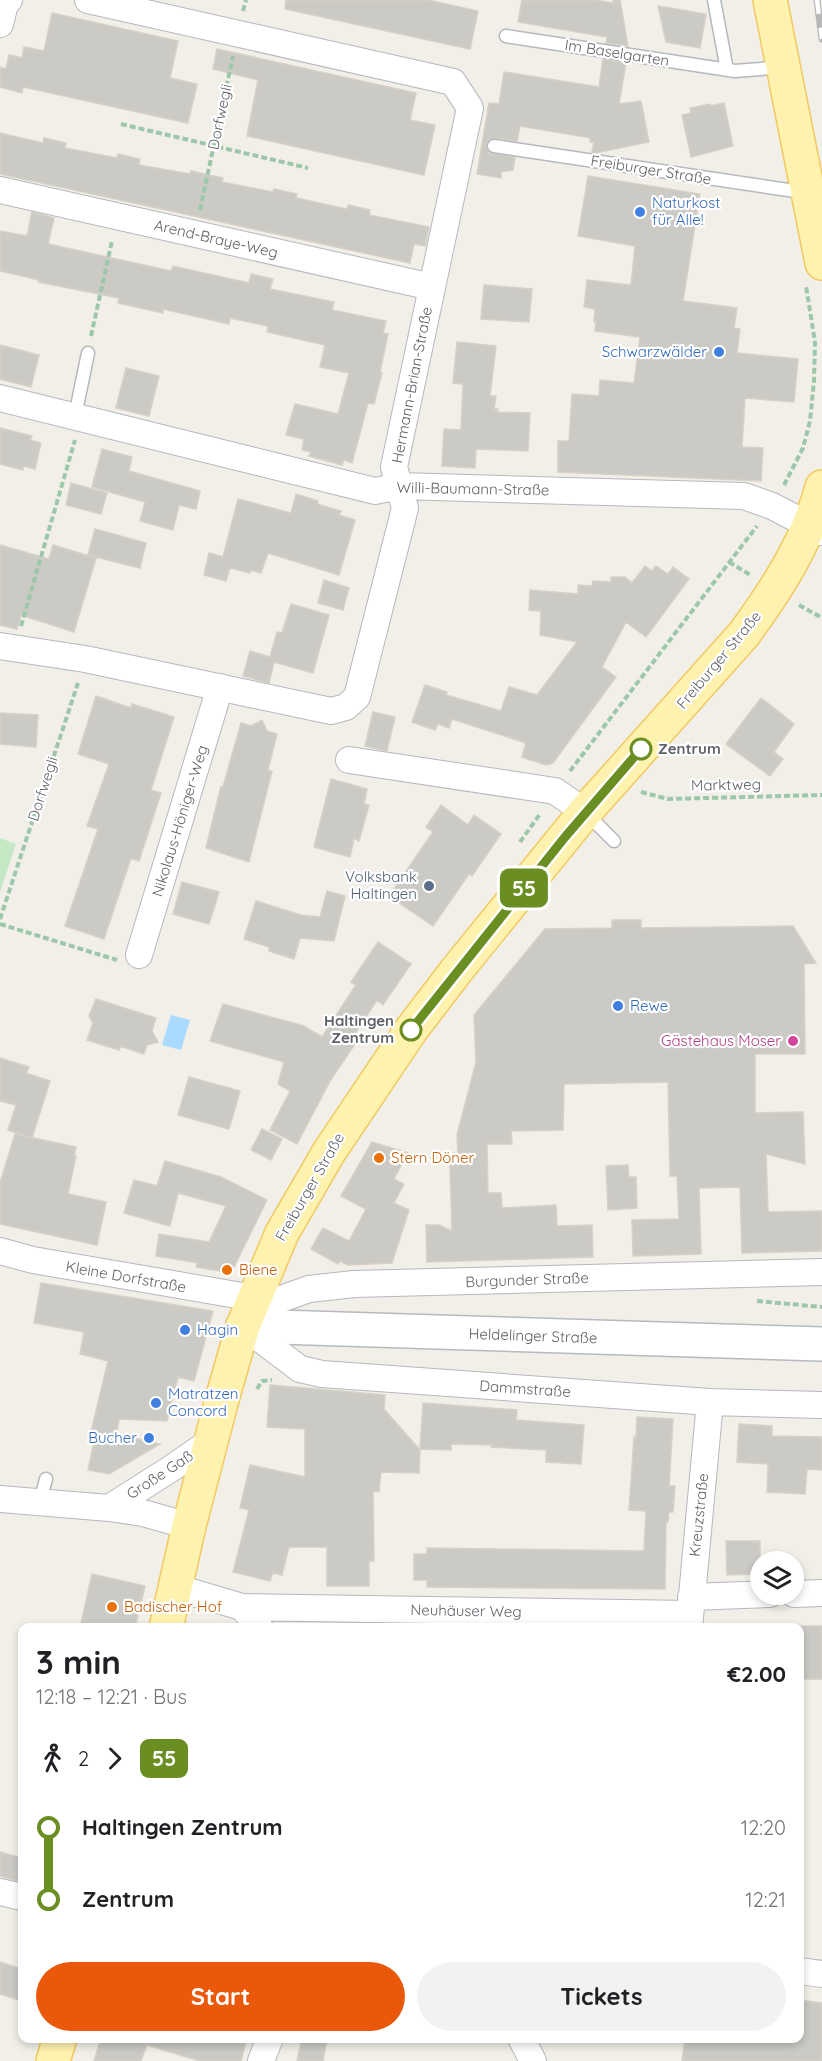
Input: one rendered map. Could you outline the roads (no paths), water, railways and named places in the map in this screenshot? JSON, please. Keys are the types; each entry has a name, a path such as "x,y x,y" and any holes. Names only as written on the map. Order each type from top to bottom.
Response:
{"main road":[{"path":"770,0 822,263"},
{"name":"Freiburger Straße","path":"167,1623 211,1441 248,1312 288,1223 329,1152 385,1066 444,987 585,812 744,634 776,590 815,528 822,487"},
{"path":"53,2061 58,2043"}],"street":[{"path":"0,24 5,4 9,0"},
{"name":"Hermann-Brian-Straße","path":"8,646 85,659 331,711 346,707 357,697 405,508 394,467 470,108 453,82 88,0"},
{"name":"Arend-Braye-Weg","path":"0,190 432,287"},
{"name":"Willi-Baumann-Straße","path":"0,398 375,491 400,486 744,496 772,506 815,528"},
{"name":"Nikolaus-Höniger-Weg","path":"139,955 220,687"},
{"path":"350,760 555,791 585,812"},
{"name":"Kleine Dorfstraße","path":"0,1251 33,1260 174,1286 248,1312"},
{"name":"Burgunder Straße","path":"248,1312 309,1288 354,1284 822,1272"},
{"name":"Heldelinger Straße","path":"248,1312 822,1344"},
{"name":"Dammstraße","path":"248,1312 300,1369 322,1374 710,1402 822,1405"},
{"name":"Kreuzstraße","path":"690,1613 710,1402"},
{"name":"Große Gaß","path":"108,1508 211,1441"},
{"name":"Große Gaß","path":"0,1499 43,1490 108,1508 143,1513 189,1526"},
{"name":"Neuhäuser Weg","path":"174,1587 243,1607 690,1613 750,1599"},
{"path":"804,1594 822,1593"},
{"path":"243,1607 256,1623"},
{"path":"0,1892 18,1896"},
{"path":"804,1972 822,1974"},
{"path":"261,2061 268,2043"},
{"path":"524,2043 533,2061"}],"lane":[{"path":"714,0 728,70"},
{"name":"Im Baselgarten","path":"506,36 728,70 761,69 784,65"},
{"name":"Freiburger Straße","path":"494,146 809,193"},
{"path":"78,417 88,353"},
{"path":"585,812 614,841"}],"water":[{"path":"171,1015 190,1020 181,1050 162,1045"}],"railway":[{"path":"817,0 822,39"}],"place":[{"name":"Naturkost für Alle!","path":"640,212"},
{"name":"Schwarzwälder","path":"719,352"},
{"name":"Zentrum","path":"641,749"},
{"name":"Volksbank Haltingen","path":"429,886"},
{"name":"Rewe","path":"618,1006"},
{"name":"Haltingen Zentrum","path":"411,1030"},
{"name":"Gästehaus Moser","path":"793,1041"},
{"name":"Stern Döner","path":"379,1158"},
{"name":"Biene","path":"227,1270"},
{"name":"Hagin","path":"185,1330"},
{"name":"Matratzen Concord","path":"156,1403"},
{"name":"Bucher","path":"149,1438"},
{"name":"Badischer Hof","path":"112,1607"}]}
